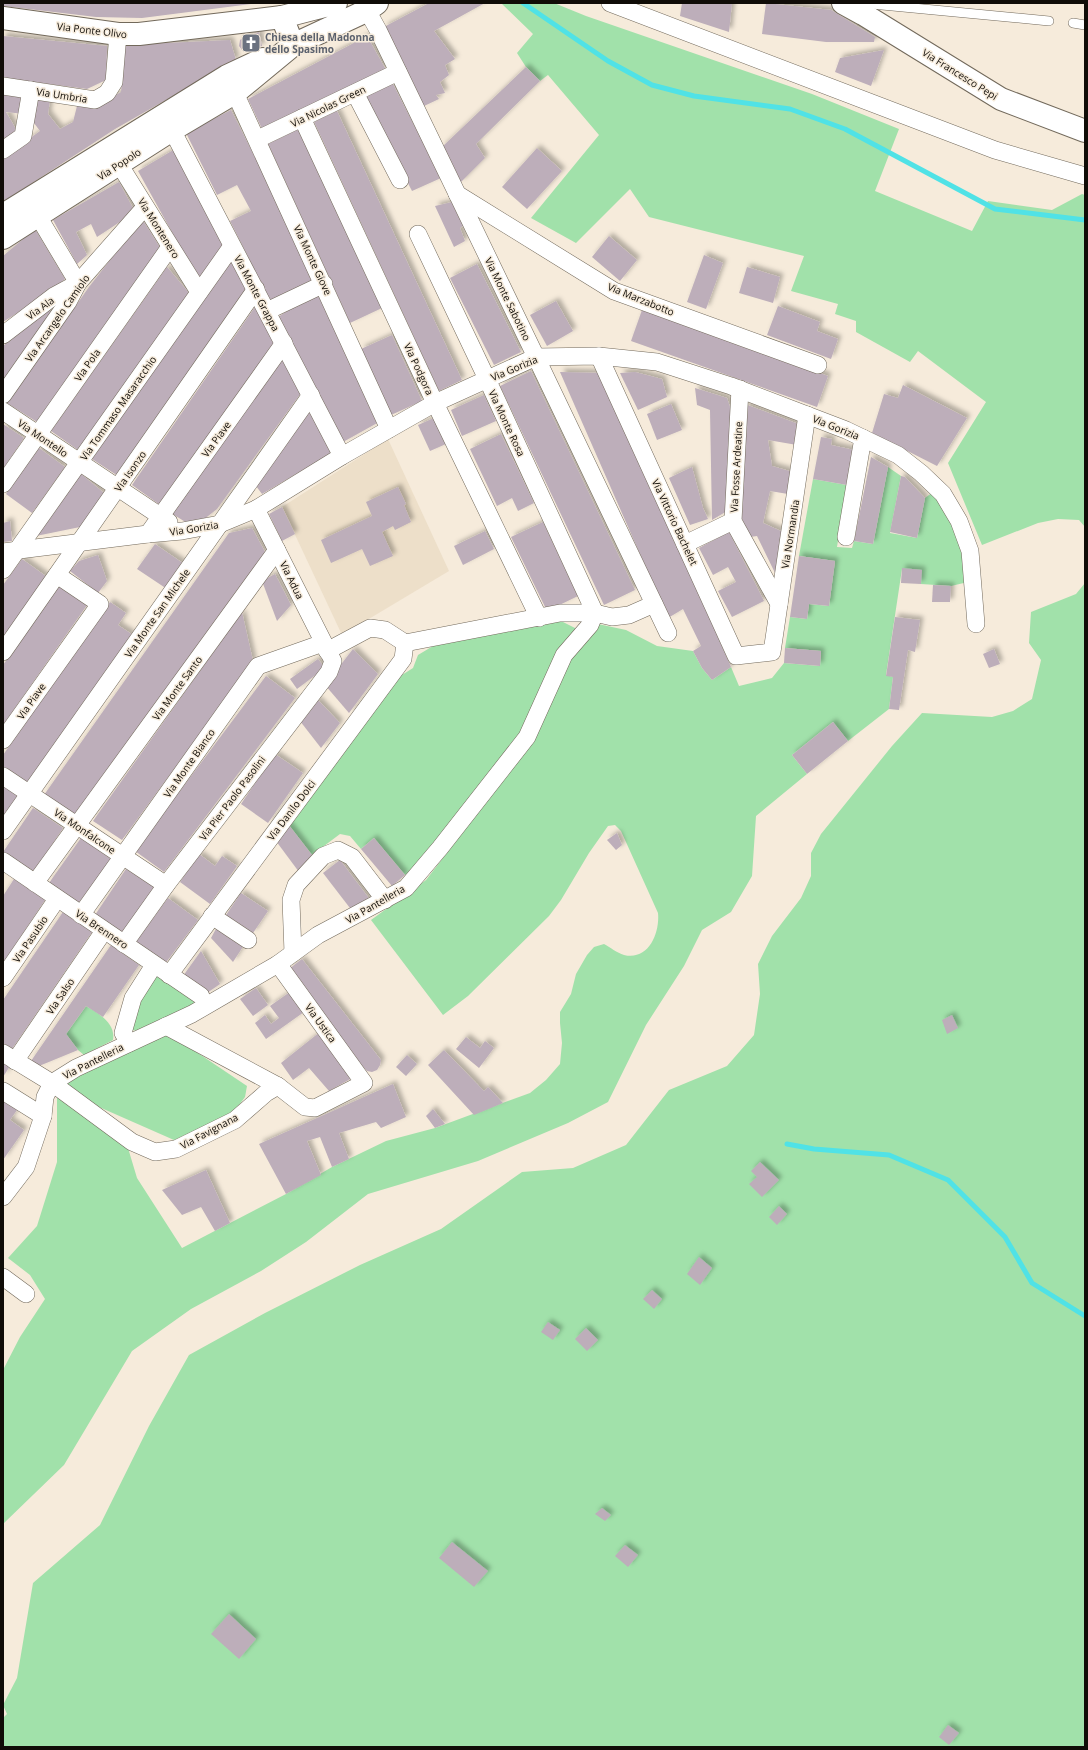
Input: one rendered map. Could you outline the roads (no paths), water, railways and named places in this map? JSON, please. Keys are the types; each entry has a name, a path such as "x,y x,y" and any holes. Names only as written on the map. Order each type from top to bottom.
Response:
{"main road":[{"name":"Via Ponte Olivo","path":"3,18 118,34 139,34 282,17 336,3"},
{"name":"Via Francesco Pepi","path":"843,3 1001,99 1085,130"},
{"path":"231,84 293,45 369,6"},
{"path":"282,17 293,45"},
{"name":"Via Popolo","path":"3,215 33,208 119,164 172,130 231,84"},
{"name":"Via Popolo","path":"3,238 33,208 231,84"}],"street":[{"path":"610,3 995,150 1080,174"},
{"name":"Via Monte Sabotino","path":"369,6 378,30 456,194 536,356 668,633"},
{"name":"Via Umbria","path":"3,86 95,100 107,93 114,82 118,34"},
{"name":"Via Nicolas Green","path":"258,139 398,72"},
{"name":"Via Monte Giove","path":"231,84 258,139 389,429"},
{"path":"3,150 23,136 31,90"},
{"path":"355,93 400,180"},
{"name":"Via Podgora","path":"302,118 435,403 539,618"},
{"name":"Via Monte Grappa","path":"172,130 342,456"},
{"name":"Via Montenero","path":"119,164 199,292"},
{"name":"Via Marzabotto","path":"456,194 614,291 818,365"},
{"name":"Via Arcangelo Camiolo","path":"3,394 68,302 78,283 146,207"},
{"path":"33,208 78,283"},
{"name":"Via Monte Rosa","path":"418,234 595,613"},
{"name":"Via Tommaso Masaracchio","path":"3,570 10,550 79,462 232,246"},
{"name":"Via Pola","path":"3,484 170,247"},
{"name":"Via Ala","path":"3,335 54,296 78,283"},
{"path":"267,311 324,284"},
{"name":"Via Isonzo","path":"3,652 256,289"},
{"name":"Via Piave","path":"148,534 284,343"},
{"name":"Via Gorizia","path":"10,550 182,531 220,524 256,509 342,456 435,403 536,356 599,356 657,362 740,390 807,415 863,438 898,455 921,473 942,494 959,521 970,551 976,624"},
{"name":"Via Vittorio Bachelet","path":"599,356 736,656 772,652"},
{"name":"Via Fosse Ardeatine","path":"740,390 733,521 779,604"},
{"name":"Via Monte San Michele","path":"3,831 311,395"},
{"name":"Via Montello","path":"3,412 182,531"},
{"name":"Via Normandia","path":"772,652 807,415"},
{"path":"846,537 863,438"},
{"name":"Via Adua","path":"256,509 325,647"},
{"path":"685,544 733,521"},
{"name":"Via Monte Santo","path":"35,884 277,550"},
{"name":"Via Piave","path":"3,740 100,604 57,575"},
{"path":"405,643 560,613 595,613 612,617 629,615 654,604"},
{"name":"Via Pantelleria","path":"52,1083 76,1068 192,1014 278,964 318,935 406,888 440,848 527,737 564,655 590,626 595,613"},
{"name":"Via Monte Bianco","path":"81,915 258,666 325,647 370,628 385,630 405,643"},
{"name":"Via Danilo Dolci","path":"169,975 403,659 405,643"},
{"name":"Via Pier Paolo Pasolini","path":"124,944 166,886 329,672 333,661 325,647"},
{"name":"Via Monfalcone","path":"3,776 166,886"},
{"path":"293,953 291,900 296,885 323,856 338,850 352,857 385,900"},
{"name":"Via Brennero","path":"5,868 35,884 201,996"},
{"name":"Via Pasubio","path":"3,978 57,899"},
{"path":"212,916 248,940"},
{"name":"Via Salso","path":"9,1057 104,931"},
{"name":"Via Ustica","path":"278,964 364,1083 315,1108 305,1107 278,1086"},
{"path":"129,1043 122,1033 133,998 154,965"},
{"path":"166,1026 278,1086"},
{"name":"Via Favignana","path":"9,1057 52,1083 132,1142 155,1152 176,1149 235,1120 266,1093 278,1086"},
{"path":"3,1197 26,1167 43,1116 44,1097 52,1083"},
{"path":"3,1092 43,1116"},
{"path":"3,1277 26,1294"}],"lane":[{"path":"861,3 1049,20"},
{"path":"1073,23 1085,25"}],"waterway":[{"path":"523,3 608,61 652,85 694,96 790,109 845,129 995,209 1085,220"},
{"path":"787,1144 814,1149 889,1155 948,1180 1005,1237 1032,1283 1085,1316"}],"place":[{"name":"Chiesa della Madonna dello Spasimo","path":"251,43"}]}
